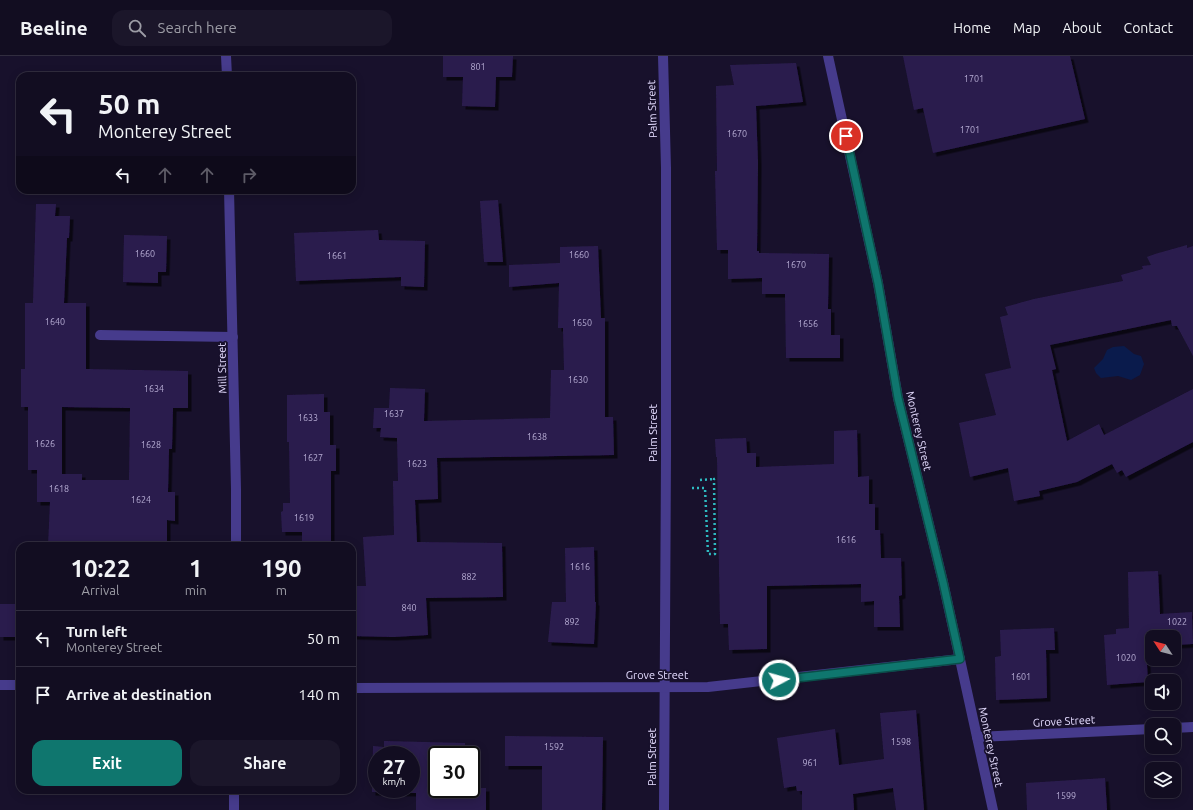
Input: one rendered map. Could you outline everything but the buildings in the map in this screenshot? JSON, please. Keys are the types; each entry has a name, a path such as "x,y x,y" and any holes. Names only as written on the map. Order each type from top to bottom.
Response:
{"street":[{"path":"226,56 227,72"},
{"name":"Palm Street","path":"662,56 666,168 664,810"},
{"name":"Monterey Street","path":"828,56 878,283 898,398 941,575 993,810"},
{"name":"Mill Street","path":"229,194 236,542"},
{"path":"100,335 233,337"},
{"name":"Grove Street","path":"356,688 708,687 960,659"},
{"path":"0,685 16,685"},
{"path":"1181,728 1193,728"},
{"name":"Grove Street","path":"977,738 1145,729"},
{"path":"234,794 234,810"}],"path":[{"path":"692,488 706,488 708,554 715,554 716,479 700,480"}],"water":[{"path":"1124,346 1134,354 1141,356 1144,364 1140,375 1131,380 1118,376 1101,378 1096,373 1094,368 1103,359 1107,350 1113,347"}],"route":[{"path":"779,680 960,659 943,582 898,398 878,283 846,136"}]}
